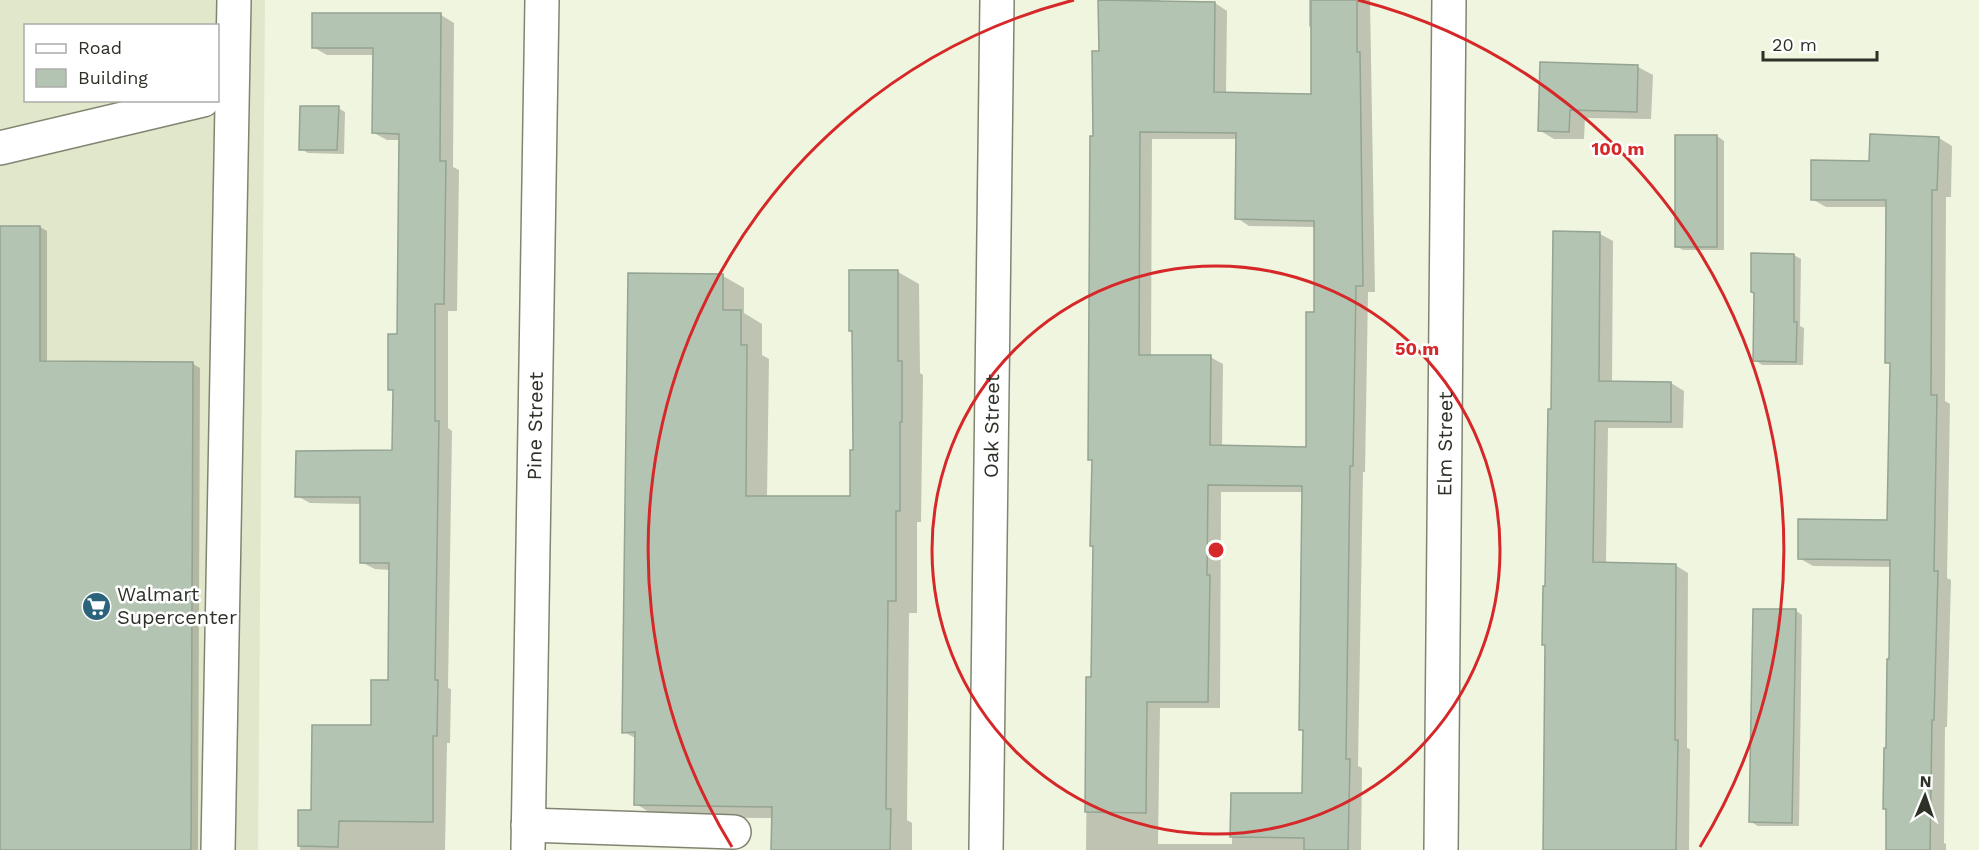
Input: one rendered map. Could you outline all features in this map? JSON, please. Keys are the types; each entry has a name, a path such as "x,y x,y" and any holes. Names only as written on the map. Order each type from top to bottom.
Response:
{"street":[{"path":"219,86 234,0"},
{"name":"Pine Street","path":"528,838 542,0"},
{"name":"Oak Street","path":"986,850 997,0"},
{"name":"Elm Street","path":"1441,850 1449,0"},
{"path":"0,148 196,102"},
{"path":"217,102 218,850"},
{"path":"528,838 734,832"}],"shaded area":[{"path":"0,0 265,0 258,850 0,850"}],"building":[{"path":"1098,0 1215,2 1214,92 1311,94 1311,0 1357,0 1357,52 1360,52 1363,286 1356,286 1353,466 1350,466 1346,759 1350,759 1348,850 1304,850 1304,838 1230,837 1231,793 1302,793 1303,730 1299,730 1302,486 1208,485 1207,575 1210,575 1208,702 1147,702 1146,813 1085,812 1086,677 1091,677 1093,546 1090,546 1092,460 1088,460 1090,136 1093,136 1092,51 1099,51","holes":["1140,132 1236,133 1235,219 1314,221 1314,312 1306,312 1306,447 1210,445 1211,355 1139,355"]},
{"path":"312,13 441,13 440,161 446,161 444,304 435,304 435,421 439,421 435,680 438,680 437,736 433,736 433,822 339,821 338,847 298,846 298,810 311,810 312,725 371,725 371,680 388,680 389,563 360,563 360,497 295,497 296,451 392,450 393,390 388,390 388,334 397,334 399,134 372,133 373,48 312,48"},
{"path":"1540,62 1638,65 1637,112 1570,110 1569,132 1538,131"},
{"path":"300,106 339,106 337,150 299,150"},
{"path":"1870,134 1939,137 1937,190 1932,190 1931,395 1937,395 1934,571 1938,571 1930,850 1886,850 1886,809 1883,809 1890,560 1798,559 1798,519 1887,520 1890,363 1885,363 1886,200 1811,200 1811,160 1869,161"},
{"path":"1675,135 1717,135 1717,247 1675,247"},
{"name":"Walmart Supercenter","path":"0,226 40,226 40,361 193,362 191,850 0,850"},
{"path":"1553,231 1600,232 1599,381 1671,382 1671,422 1595,421 1593,562 1676,564 1675,740 1678,740 1676,850 1543,850 1545,645 1542,645 1548,409 1551,409"},
{"path":"1751,253 1794,254 1796,362 1753,361 1754,293 1751,292"},
{"path":"849,270 898,270 898,361 902,361 902,422 900,422 900,511 896,511 896,601 888,601 886,809 891,809 890,850 771,850 772,807 634,805 635,732 622,733 628,273 723,274 723,310 741,310 741,345 747,345 746,496 850,496 850,450 853,450"},
{"path":"1753,609 1796,609 1792,823 1749,822"}],"place":[{"name":"Walmart Supercenter","path":"96,606"}]}
